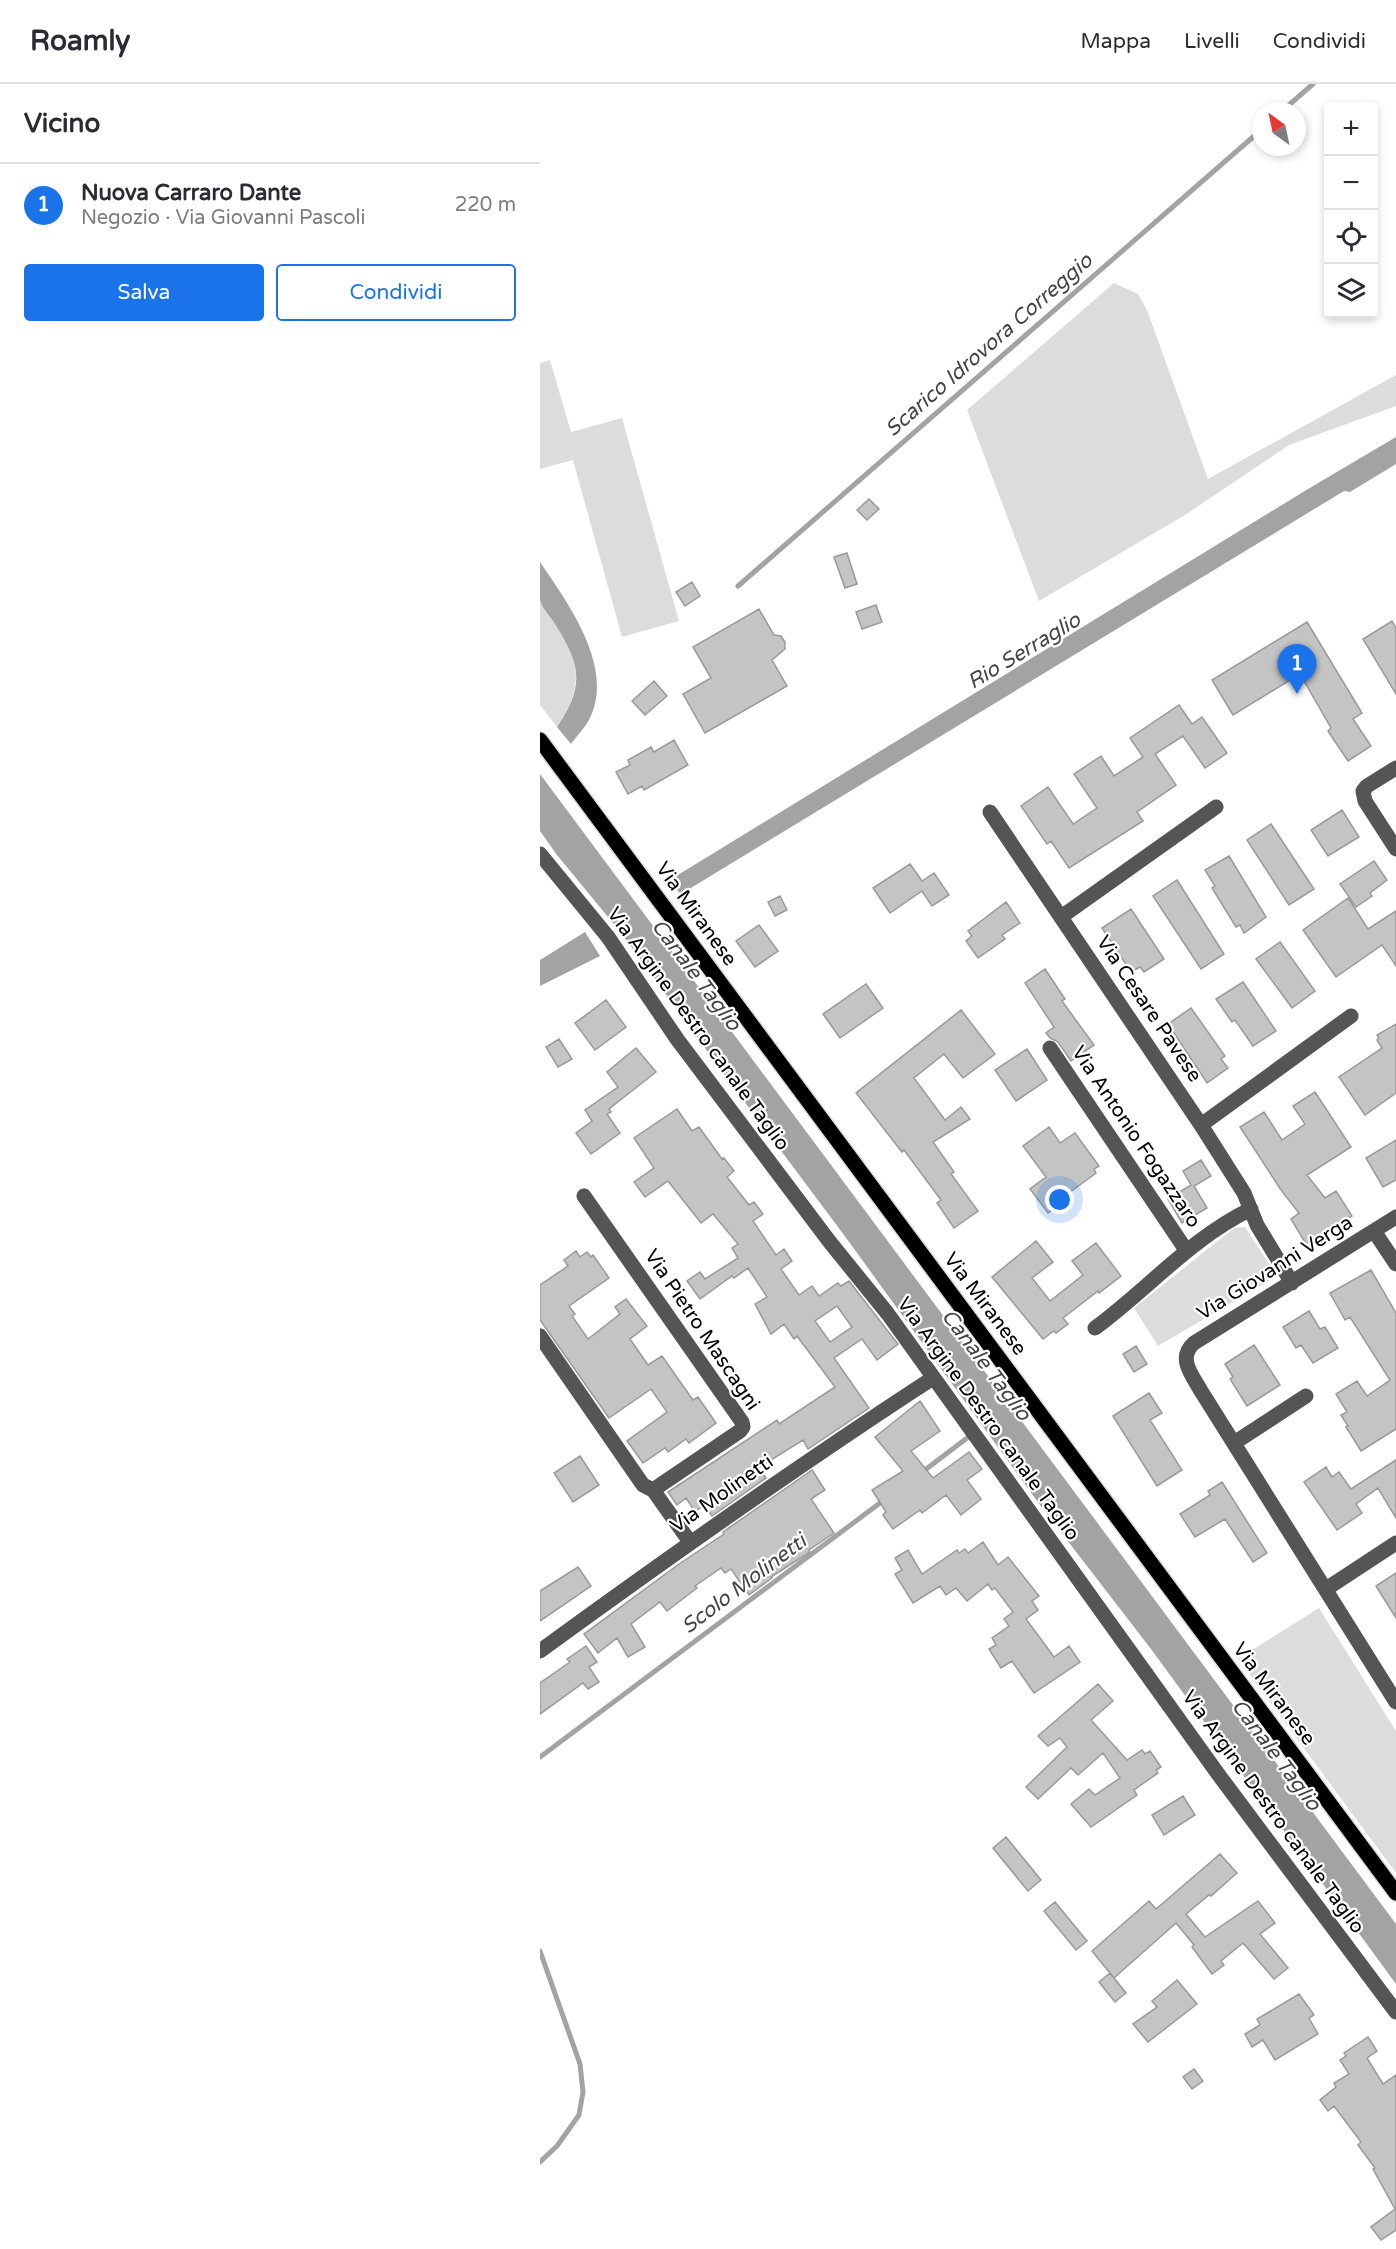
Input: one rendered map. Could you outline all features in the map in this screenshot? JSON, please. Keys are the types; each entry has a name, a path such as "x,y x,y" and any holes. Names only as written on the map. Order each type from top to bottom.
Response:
{"main road":[{"name":"Via Miranese","path":"540,740 1396,1893"}],"street":[{"path":"1396,768 1367,786 1363,791 1365,801 1396,849"},
{"path":"1061,917 1216,807"},
{"name":"Via Cesare Pavese","path":"990,812 1201,1125 1244,1193 1257,1225 1292,1283"},
{"name":"Via Argine Destro canale Taglio","path":"540,854 615,946 677,1039 888,1314 1221,1778 1396,2012"},
{"path":"1201,1125 1352,1016"},
{"name":"Via Antonio Fogazzaro","path":"1050,1048 1186,1250"},
{"name":"Via Pietro Mascagni","path":"584,1196 742,1422 743,1427 740,1431 653,1490"},
{"name":"Via Antonio Fogazzaro","path":"1095,1328 1186,1250 1230,1219 1251,1209"},
{"name":"Via Giovanni Verga","path":"1234,1443 1201,1391 1186,1362 1187,1349 1396,1217"},
{"path":"1374,1232 1396,1264"},
{"path":"540,1336 643,1485 653,1490 690,1542"},
{"name":"Via Molinetti","path":"540,1651 818,1453 933,1378"},
{"path":"1306,1396 1234,1443 1396,1702"},
{"path":"1326,1588 1396,1543"}],"shaded area":[{"path":"1114,283 1138,294 1147,310 1208,479 1396,375 1396,406 1289,445 1185,515 1039,601 967,410"},
{"path":"550,360 571,432 622,418 679,621 622,637 573,460 540,469 540,363"},
{"path":"1396,437 1396,464 1350,492 1344,491 681,894 668,881 1308,489"},
{"path":"540,562 574,615 592,656 597,677 596,698 590,718 571,744 557,727 572,699 576,687 576,675 564,638 540,600"},
{"path":"540,601 569,648 576,676 568,708 557,727 540,705"},
{"path":"540,774 1396,1924 1396,1984 1151,1649 1040,1505 622,934 540,831"},
{"path":"585,932 600,956 540,986 540,960"},
{"path":"1245,1227 1277,1276 1158,1346 1134,1308 1234,1228"},
{"path":"1319,1608 1396,1731 1396,1873 1238,1659"}],"building":[{"path":"869,499 879,509 867,520 857,510"},
{"path":"847,553 857,584 845,588 834,557"},
{"path":"692,582 700,596 685,606 676,592"},
{"path":"876,605 882,622 862,629 856,612"},
{"path":"759,609 774,635 781,636 785,642 785,649 772,660 787,686 705,733 683,694 711,678 693,647"},
{"path":"1392,621 1396,628 1396,694 1363,639"},
{"path":"1307,622 1362,713 1353,719 1371,746 1348,761 1328,731 1331,728 1300,674 1233,715 1212,680"},
{"path":"654,681 667,696 645,715 632,701"},
{"path":"1179,705 1192,724 1202,717 1227,753 1205,768 1183,736 1155,754 1176,785 1137,812 1143,821 1069,868 1051,841 1047,844 1021,806 1048,787 1073,824 1097,808 1074,774 1101,756 1114,776 1143,757 1130,738"},
{"path":"674,740 688,765 644,790 642,786 628,794 616,772 630,765 628,760 651,747 654,752"},
{"path":"1342,810 1359,837 1328,856 1311,830"},
{"path":"1271,824 1314,889 1289,905 1247,840"},
{"path":"1229,856 1266,917 1244,933 1240,925 1236,927 1212,888 1215,886 1205,870"},
{"path":"1374,861 1387,880 1370,893 1372,896 1356,907 1340,884"},
{"path":"910,864 922,881 934,873 949,895 932,906 922,891 890,913 873,888"},
{"path":"1177,880 1224,954 1201,969 1153,896"},
{"path":"780,896 787,910 775,916 768,902"},
{"path":"1348,898 1368,929 1396,911 1396,966 1382,945 1336,977 1303,930"},
{"path":"1006,902 1020,923 1002,935 1005,939 978,958 966,941 972,936 968,931"},
{"path":"1131,909 1164,959 1144,972 1140,967 1131,972 1102,928"},
{"path":"759,925 778,951 755,967 736,941"},
{"path":"1280,942 1315,991 1292,1008 1256,959"},
{"path":"1045,969 1065,999 1062,1001 1094,1045 1071,1061 1058,1042 1046,1033 1054,1027 1025,983"},
{"path":"1243,982 1276,1031 1253,1046 1235,1020 1232,1022 1216,999"},
{"path":"866,984 883,1008 840,1038 823,1014"},
{"path":"606,1000 626,1027 595,1050 575,1023"},
{"path":"1191,1008 1225,1056 1221,1059 1228,1068 1207,1083 1168,1024"},
{"path":"961,1010 995,1054 963,1078 944,1054 914,1078 945,1120 961,1107 970,1119 933,1142 954,1172 951,1174 978,1211 954,1228 937,1203 941,1200 904,1150 902,1152 856,1093"},
{"path":"1396,1024 1396,1093 1365,1115 1339,1077 1382,1048 1377,1035"},
{"path":"559,1039 572,1059 558,1067 546,1047"},
{"path":"636,1048 656,1072 609,1109 611,1112 607,1114 620,1133 591,1154 576,1133 592,1121 585,1110 618,1087 607,1072"},
{"path":"1027,1049 1047,1080 1016,1101 995,1070"},
{"path":"1315,1092 1351,1147 1307,1175 1325,1198 1336,1191 1352,1216 1306,1244 1291,1219 1299,1213 1281,1190 1240,1127 1264,1112 1282,1140 1305,1124 1293,1106"},
{"path":"677,1109 692,1131 699,1127 722,1159 724,1158 734,1171 727,1177 749,1205 754,1202 763,1214 753,1221 776,1255 784,1249 792,1261 781,1269 799,1295 812,1286 819,1296 838,1283 841,1286 849,1281 898,1344 877,1360 862,1339 834,1358 869,1408 808,1449 803,1440 758,1468 766,1478 712,1516 704,1505 695,1512 686,1498 677,1505 668,1492 777,1420 779,1424 835,1387 797,1336 794,1339 784,1324 771,1334 755,1304 767,1297 748,1268 734,1278 732,1276 700,1299 687,1281 700,1272 705,1279 738,1258 732,1248 738,1244 713,1214 701,1223 668,1181 645,1197 634,1182 654,1168 634,1138","holes":["837,1306 852,1327 830,1342 815,1321"]},
{"path":"1049,1127 1060,1143 1075,1133 1099,1166 1094,1169 1096,1173 1065,1196 1067,1199 1048,1213 1030,1189 1046,1177 1023,1146"},
{"path":"1396,1140 1396,1180 1383,1187 1366,1158"},
{"path":"1201,1160 1211,1176 1194,1186 1207,1208 1182,1223 1168,1199 1191,1185 1183,1171"},
{"path":"1036,1241 1053,1262 1032,1278 1050,1301 1083,1275 1072,1261 1096,1243 1121,1276 1063,1318 1068,1324 1043,1339 992,1277"},
{"path":"576,1251 580,1257 587,1252 591,1257 593,1255 609,1278 569,1306 575,1314 572,1316 588,1339 620,1314 615,1307 626,1299 647,1326 630,1339 648,1365 662,1356 693,1400 698,1397 716,1423 689,1443 686,1439 668,1452 665,1448 643,1463 627,1441 667,1412 651,1389 609,1418 540,1320 540,1285 568,1266 564,1260"},
{"path":"1371,1270 1396,1313 1396,1429 1361,1451 1346,1427 1348,1426 1341,1415 1347,1412 1336,1394 1357,1381 1367,1396 1390,1380 1350,1317 1345,1320 1330,1293"},
{"path":"1309,1311 1320,1329 1325,1327 1338,1348 1313,1363 1301,1345 1296,1348 1283,1327"},
{"path":"1254,1345 1280,1385 1247,1406 1230,1379 1233,1377 1225,1364"},
{"path":"1136,1346 1147,1364 1134,1372 1123,1354"},
{"path":"1149,1393 1162,1413 1150,1420 1182,1470 1157,1486 1113,1416"},
{"path":"920,1401 940,1431 911,1451 933,1478 969,1452 982,1469 967,1480 981,1499 961,1515 946,1495 922,1513 920,1510 893,1529 883,1515 886,1512 872,1490 903,1471 875,1437"},
{"path":"580,1456 599,1485 573,1502 554,1473"},
{"path":"1396,1460 1396,1518 1378,1488 1356,1504 1362,1513 1337,1530 1304,1482 1326,1467 1332,1477 1339,1472 1351,1489"},
{"path":"812,1470 825,1490 811,1499 834,1533 749,1595 731,1569 725,1573 721,1568 695,1586 697,1588 667,1611 660,1602 631,1624 645,1647 628,1657 617,1638 598,1653 584,1634"},
{"path":"1222,1482 1267,1553 1253,1562 1225,1519 1195,1537 1180,1514 1210,1495 1208,1491"},
{"path":"983,1542 998,1565 1008,1557 1039,1596 1032,1601 1038,1610 1026,1619 1054,1657 1069,1646 1080,1662 1034,1693 1012,1661 1001,1668 989,1649 996,1645 992,1638 1009,1626 1004,1619 1013,1612 995,1588 992,1590 988,1584 967,1601 956,1588 946,1595 940,1586 913,1603 895,1574 902,1570 895,1558 908,1550 922,1574 957,1550 959,1553 965,1549 968,1553"},
{"path":"578,1567 591,1586 540,1621 540,1591"},
{"path":"1396,1573 1396,1618 1376,1586"},
{"path":"586,1646 597,1662 589,1667 599,1682 588,1689 583,1683 540,1714 540,1683 570,1662 567,1659"},
{"path":"1098,1684 1113,1701 1091,1720 1127,1760 1142,1750 1145,1754 1150,1751 1161,1767 1156,1770 1158,1773 1134,1790 1137,1795 1091,1827 1071,1804 1089,1789 1095,1795 1120,1778 1103,1753 1078,1775 1071,1768 1038,1799 1026,1787 1067,1747 1060,1738 1048,1746 1038,1736"},
{"path":"1183,1796 1195,1815 1164,1835 1152,1815"},
{"path":"1006,1837 1041,1880 1028,1891 993,1848"},
{"path":"1220,1854 1237,1873 1186,1914 1205,1937 1258,1901 1275,1923 1260,1934 1288,1968 1274,1979 1243,1943 1221,1961 1224,1965 1212,1974 1192,1947 1194,1945 1176,1923 1114,1978 1092,1951 1149,1901 1156,1909"},
{"path":"1055,1902 1087,1941 1076,1950 1044,1911"},
{"path":"1110,1973 1126,1993 1115,2002 1099,1982"},
{"path":"1177,1980 1197,2004 1148,2042 1133,2024 1157,2007 1152,2001"},
{"path":"1299,1994 1314,2015 1309,2018 1318,2034 1275,2060 1263,2040 1252,2047 1245,2034 1260,2025 1257,2019"},
{"path":"1368,2037 1377,2051 1367,2058 1383,2084 1396,2075 1396,2230 1381,2240 1371,2227 1395,2209 1373,2169 1375,2168 1358,2145 1361,2142 1334,2106 1328,2111 1320,2100 1336,2087 1334,2083 1349,2074 1340,2060 1346,2056 1344,2053"},
{"path":"1194,2069 1203,2081 1192,2089 1183,2077"}],"waterway":[{"name":"Scarico Idrovora Correggio","path":"1292,102 1313,84"},
{"name":"Scarico Idrovora Correggio","path":"738,586 1252,138"},
{"name":"Scolo Molinetti","path":"921,1473 967,1438"},
{"name":"Scolo Molinetti","path":"540,1757 884,1500"},
{"name":"Scolo Molinetti","path":"540,1951 580,2064 583,2092 579,2115 557,2146 540,2162"}],"place":[{"name":"Nuova Carraro Dante","path":"1297,694"}],"water label":[{"name":"Rio Serraglio","path":"1024,651"},
{"name":"Canale Taglio","path":"696,975"},
{"name":"Canale Taglio","path":"986,1365"},
{"name":"Canale Taglio","path":"1276,1755"}]}
